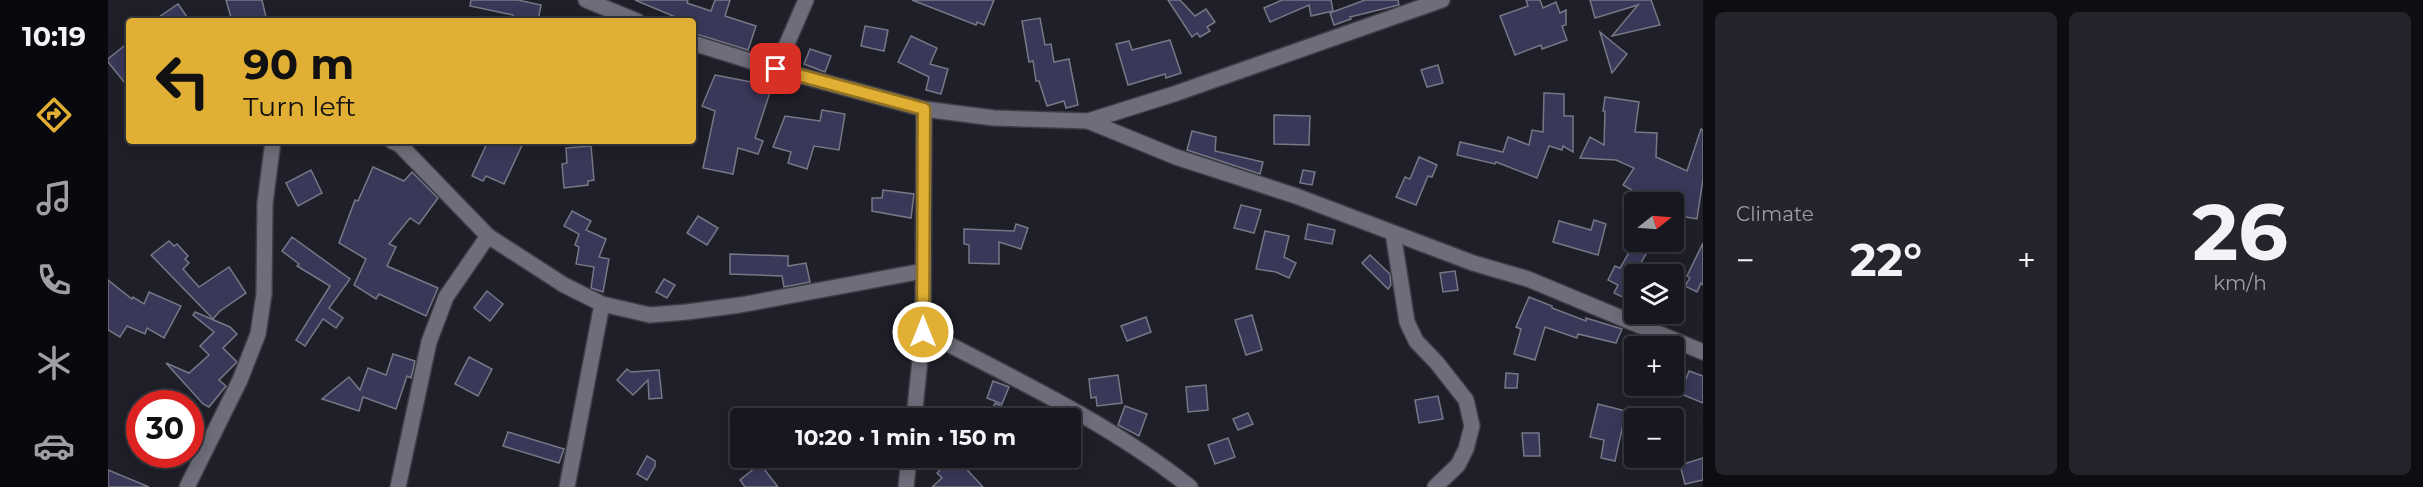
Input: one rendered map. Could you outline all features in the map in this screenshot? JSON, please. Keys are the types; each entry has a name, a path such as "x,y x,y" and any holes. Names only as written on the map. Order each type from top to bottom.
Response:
{"street":[{"path":"586,0 630,18"},
{"path":"776,69 806,0"},
{"path":"696,44 776,69 924,109 994,118 1088,121 1174,94 1442,0"},
{"path":"915,408 923,332 924,109"},
{"path":"1088,121 1176,156 1296,196 1473,263 1528,279 1703,352"},
{"path":"187,487 240,380 258,334 264,294 265,203 273,144"},
{"path":"397,144 488,236 564,285 602,303 650,315 687,312 923,271"},
{"path":"1393,233 1407,322 1416,341 1466,400 1472,426 1466,449 1458,465 1436,487"},
{"path":"398,487 429,342 446,297 488,236"},
{"path":"567,487 602,303"},
{"path":"923,332 1087,416 1164,466 1190,487"},
{"path":"906,487 908,468"}],"building":[{"path":"226,0 262,0 266,18 231,18"},
{"path":"471,0 518,0 541,5 539,18 512,18 513,15 470,6"},
{"path":"635,0 688,0 687,3 711,11 715,0 730,0 725,16 756,26 748,50 696,34 696,18 678,18"},
{"path":"912,0 994,0 984,25 977,22 976,25"},
{"path":"1168,0 1180,0 1195,16 1206,9 1215,22 1207,27 1210,31 1200,37 1197,33 1192,37"},
{"path":"1282,0 1331,0 1333,11 1311,16 1309,5 1270,22 1264,8"},
{"path":"1365,0 1398,0 1399,5 1350,17 1351,19 1334,25 1330,13"},
{"path":"1526,0 1540,0 1543,8 1556,2 1560,13 1566,10 1566,25 1562,26 1567,40 1542,49 1541,45 1515,55 1500,16 1528,6"},
{"path":"1590,0 1651,0 1660,25 1612,36 1638,5 1595,18"},
{"path":"178,4 188,18 157,18"},
{"path":"1040,18 1045,45 1051,44 1054,62 1069,59 1078,105 1066,108 1064,101 1047,106 1039,81 1036,81 1033,61 1029,62 1022,21"},
{"path":"865,26 888,30 884,51 861,46"},
{"path":"1600,32 1627,54 1612,73"},
{"path":"911,36 937,48 930,64 948,69 941,94 926,90 929,77 898,62"},
{"path":"1170,40 1181,73 1166,78 1165,74 1128,85 1116,44 1129,41 1132,50"},
{"path":"126,44 126,84 108,62 108,59"},
{"path":"810,49 831,56 825,72 804,64"},
{"path":"1438,65 1443,83 1427,87 1421,70"},
{"path":"715,75 772,86 755,138 763,141 758,154 738,148 733,174 703,168 715,111 702,106"},
{"path":"1544,93 1564,94 1564,116 1573,116 1573,152 1563,146 1562,150 1549,146 1537,178 1496,162 1495,164 1457,155 1460,142 1503,152 1508,137 1529,145 1532,130 1543,132"},
{"path":"1605,97 1639,102 1635,132 1657,133 1656,157 1687,171 1701,129 1703,130 1703,179 1697,219 1684,217 1684,192 1635,192 1623,185 1634,168 1616,160 1580,158 1590,137 1604,145 1605,111 1603,111"},
{"path":"822,110 845,114 839,150 814,146 807,169 788,163 791,152 773,147 785,116 820,121"},
{"path":"1274,115 1310,116 1309,145 1274,144"},
{"path":"1192,131 1216,137 1215,151 1263,162 1260,174 1187,150"},
{"path":"487,144 523,144 504,184 486,176 483,181 472,176"},
{"path":"591,146 594,180 588,181 588,185 564,188 562,164 567,163 566,148"},
{"path":"1419,157 1437,165 1432,177 1428,176 1416,205 1396,197 1405,177 1410,179"},
{"path":"373,167 404,181 412,172 438,198 419,224 410,218 389,244 396,247 387,266 438,288 426,316 379,294 376,299 354,285 366,259 339,243 355,200 358,201"},
{"path":"311,170 322,193 298,206 286,183"},
{"path":"1303,170 1315,172 1312,185 1300,183"},
{"path":"883,190 914,194 911,218 872,211 872,198 882,198"},
{"path":"1241,205 1261,210 1254,233 1234,228"},
{"path":"572,211 591,221 586,230 606,239 599,257 609,259 603,292 591,288 594,267 576,264 579,247 575,245 579,234 564,226"},
{"path":"698,216 718,228 707,245 687,233"},
{"path":"1594,220 1606,224 1598,255 1553,242 1559,221 1591,230"},
{"path":"1016,224 1028,228 1021,249 999,242 999,264 969,263 969,245 964,244 964,229 1014,231"},
{"path":"1308,224 1335,230 1332,244 1305,239"},
{"path":"1265,231 1289,236 1284,257 1296,263 1289,278 1276,272 1256,269"},
{"path":"292,237 350,279 329,308 343,318 336,328 323,319 305,346 296,340 330,286 297,266 299,264 282,251"},
{"path":"169,241 174,246 177,244 188,256 185,259 189,263 183,269 199,287 229,267 246,293 220,311 213,319 151,255"},
{"path":"1703,243 1703,285 1701,283 1697,292 1685,286 1690,278 1687,276"},
{"path":"1629,252 1647,252 1640,264 1624,264 1624,298 1614,293 1618,285 1608,280 1615,266 1620,268"},
{"path":"730,254 788,256 788,266 806,263 810,282 784,287 782,276 730,274"},
{"path":"1370,255 1390,274 1391,285 1388,289 1362,263"},
{"path":"1455,271 1458,290 1443,292 1440,273"},
{"path":"664,279 675,285 667,298 656,292"},
{"path":"108,280 132,299 133,297 144,304 149,292 181,306 164,338 147,328 145,334 127,326 120,337 108,330"},
{"path":"487,291 503,304 490,321 474,308"},
{"path":"1529,297 1586,321 1586,318 1622,329 1616,343 1578,334 1577,338 1545,327 1535,360 1514,354 1521,329 1516,327"},
{"path":"195,312 230,327 237,334 223,348 237,362 219,380 226,386 209,407 204,404 204,390 190,390 166,363 189,373 209,355 200,346 214,332 193,315"},
{"path":"1252,315 1262,350 1246,355 1235,320"},
{"path":"1146,317 1151,332 1127,341 1121,326"},
{"path":"393,354 415,361 411,378 407,376 396,409 363,397 359,411 322,399 349,377 360,390 368,368 386,375"},
{"path":"469,357 492,369 478,396 455,384"},
{"path":"627,369 631,372 659,370 662,398 649,399 648,380 633,395 617,380"},
{"path":"1689,371 1703,376 1703,403 1684,395 1684,378 1686,379"},
{"path":"1506,373 1518,374 1517,388 1505,388"},
{"path":"1118,375 1122,403 1097,406 1096,397 1091,398 1089,379"},
{"path":"993,381 1009,387 1002,404 987,398"},
{"path":"1206,385 1208,410 1188,412 1186,387"},
{"path":"1438,396 1443,419 1419,423 1415,400"},
{"path":"995,403 1006,408 993,408"},
{"path":"1598,404 1624,410 1615,461 1601,458 1604,440 1590,437"},
{"path":"1125,406 1147,414 1139,436 1118,425"},
{"path":"1248,413 1253,424 1238,430 1233,419"},
{"path":"508,432 564,449 559,463 503,446"},
{"path":"1522,433 1539,433 1540,456 1524,456"},
{"path":"1228,438 1235,457 1215,464 1208,445"},
{"path":"647,456 655,461 655,466 647,480 637,474"},
{"path":"1703,458 1703,480 1685,484 1681,468 1684,468 1684,464"},
{"path":"755,468 763,468 778,487 745,487 740,480"},
{"path":"942,468 965,468 983,487 932,487 942,478 937,473"},
{"path":"108,470 149,487 108,487"}],"route":[{"path":"776,69 924,109 923,332"}]}
